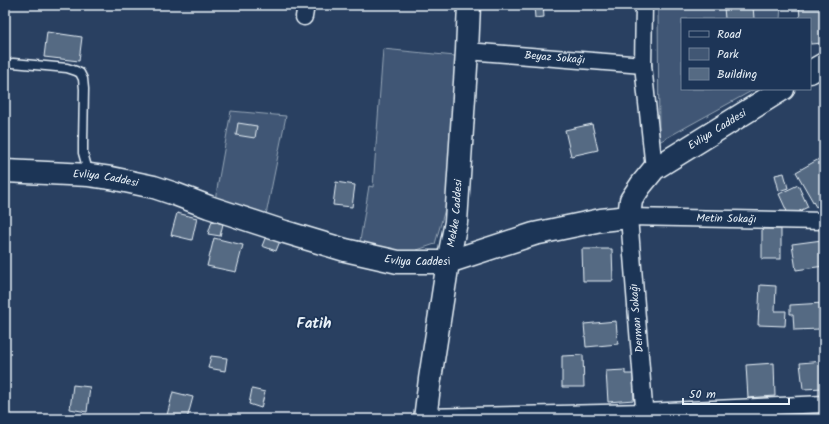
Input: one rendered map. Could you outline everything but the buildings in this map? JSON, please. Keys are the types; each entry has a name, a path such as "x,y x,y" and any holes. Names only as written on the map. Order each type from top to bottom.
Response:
{"street":[{"name":"Mekke Caddesi","path":"425,418 448,262 456,222 469,5"},
{"path":"644,5 643,66 654,169"},
{"name":"Beyaz Sokağı","path":"467,50 643,66"},
{"path":"811,71 824,64"},
{"name":"Evliya Caddesi","path":"5,171 89,175 111,178 154,187 216,209 345,250 398,262 448,262 534,234 600,220 629,217 631,200 641,184 654,169 781,90"},
{"name":"Metin Sokağı","path":"629,217 824,221"},
{"name":"Derman Sokağı","path":"629,217 645,416"},
{"path":"425,418 645,416 824,404"}],"lane":[{"path":"12,63 67,68 76,70 80,73 84,79 83,153 89,175"}],"green space":[{"path":"658,5 781,5 780,18 681,18 681,90 753,90 659,142"},
{"path":"383,49 455,56 447,202 435,244 405,254 360,241 369,186 373,187"},
{"path":"231,111 286,116 266,215 215,200"}],"district":[{"name":"Fatih","path":"314,324"}]}
